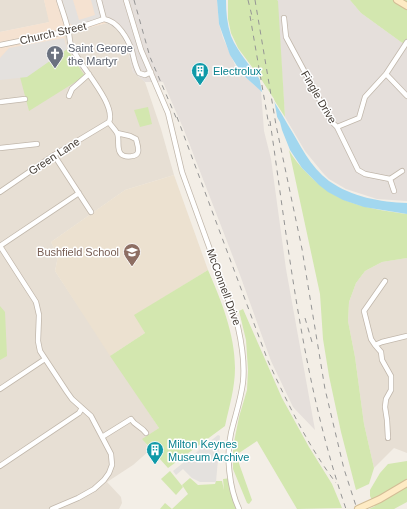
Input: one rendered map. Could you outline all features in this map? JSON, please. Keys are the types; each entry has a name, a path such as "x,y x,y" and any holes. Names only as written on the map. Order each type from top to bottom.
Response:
{"street":[{"path":"59,0 69,31 71,46 105,100 110,117 109,122 117,133 119,151 125,156 138,154 139,150 136,139 117,133"},
{"path":"99,0 104,19 113,23 124,35 132,51 136,69 139,73 145,75 151,72"},
{"name":"McConnell Drive","path":"126,0 141,50 168,112 182,172 238,327 244,365 243,382 228,454 234,496 239,509"},
{"path":"397,0 407,6"},
{"name":"Fingle Drive","path":"284,18 286,37 331,121 337,126 359,118 365,97 386,74 407,42"},
{"name":"Church Street","path":"0,45 69,31 104,19"},
{"path":"69,96 72,89 89,74"},
{"path":"386,74 407,96"},
{"path":"0,102 25,99"},
{"name":"Green Lane","path":"0,192 54,155 109,122"},
{"path":"337,126 358,170 365,174 390,179 402,171"},
{"path":"0,148 37,144"},
{"path":"54,155 91,212"},
{"path":"390,179 394,191"},
{"path":"52,509 78,498 94,489 104,480 112,465 111,454 91,416 67,392 40,351 38,342 38,315 36,302 31,292 0,246 79,193"},
{"path":"385,281 364,311 371,339 381,352 382,360 391,376 391,390 386,399 385,407 388,438"},
{"path":"375,346 382,342 407,336"},
{"path":"0,389 45,359"},
{"path":"0,466 79,413 82,408"},
{"path":"102,437 131,419 135,425 142,428 146,433"},
{"path":"358,509 380,499 407,483"}],"shaded area":[{"path":"0,0 44,0 50,22 0,32"},
{"path":"44,0 101,0 107,23 64,34 67,49 27,77 0,79 0,32 49,22"},
{"path":"62,0 73,0 79,20 95,15 91,0 98,0 102,18 74,26 68,22"},
{"path":"101,0 217,0 219,24 223,38 235,65 242,74 261,91 264,131 271,159 286,269 315,430 293,407 271,361 240,275 184,130 163,82 145,82 133,72 125,39 116,29 107,23"},
{"path":"277,0 350,0 361,13 407,45 407,201 377,199 346,189 329,179 305,151 285,117"},
{"path":"107,23 116,29 125,39 133,72 145,82 161,129 174,175 125,190 51,242 58,256 55,271 159,428 143,439 150,450 133,465 107,482 121,497 122,503 119,509 0,509 0,79 64,34"},
{"path":"64,38 67,49 27,77 0,80 0,58 9,48"},
{"name":"Bushfield School","path":"174,175 208,270 135,315 145,333 110,356 55,271 58,256 51,242 125,190"},
{"path":"407,258 407,453 394,448 374,468 364,424 355,357 348,321 349,302 356,283 365,271 382,262"},
{"path":"218,435 220,436 216,482 200,482 192,478 183,469 176,475 173,471"}],"green space":[{"path":"228,0 278,1 285,117 258,75 238,48 231,33 228,19"},
{"path":"350,0 407,0 407,45 361,13"},
{"path":"67,49 85,76 29,111 20,77 27,76"},
{"path":"148,107 152,124 140,127 134,110"},
{"path":"289,150 299,164 317,183 340,198 364,207 407,214 407,258 382,262 365,271 356,283 349,302 348,321 355,357 364,424 374,468 369,484 356,490 341,432 329,376 323,339 320,294"},
{"path":"208,270 222,305 233,343 235,368 232,397 225,426 168,468 142,439 159,428 110,356 145,333 134,315"},
{"path":"0,306 5,312 7,356 0,360"},
{"path":"243,309 282,398 309,447 332,484 342,508 297,509 257,441 236,455 252,500 249,504 247,503 233,469 233,447 239,417 247,390 248,370 246,340 239,311"},
{"path":"407,461 407,502 394,509 369,509 375,506 370,496 370,490 380,473 388,464"},
{"path":"170,471 183,487 176,495 161,479"},
{"path":"190,478 198,485 215,484 216,481 222,481 224,490 223,479 231,478 239,509 172,509 188,494 182,485"},
{"path":"165,503 172,509 160,509"}],"water":[{"path":"217,0 226,0 228,22 234,42 261,81 316,169 329,181 357,195 377,200 407,203 407,214 364,207 343,200 319,185 302,168 290,150 280,122 262,92 242,74 230,55 219,24"}],"pier":[{"path":"259,76 274,99 278,122 263,97"}],"railway":[{"path":"134,0 150,57 178,122"},
{"path":"248,0 253,20"},
{"path":"255,0 276,125 302,249 325,389 344,469 357,509"},
{"path":"250,16 269,126"},
{"path":"177,117 268,361 307,439 336,483"},
{"path":"270,121 291,268 308,366 331,462 346,509"},
{"path":"305,318 312,342"}],"place":[{"name":"Saint George the Martyr","path":"55,69"},
{"name":"Electrolux","path":"200,86"},
{"name":"Bushfield School","path":"132,267"},
{"name":"Milton Keynes Museum Archive","path":"155,465"}]}
